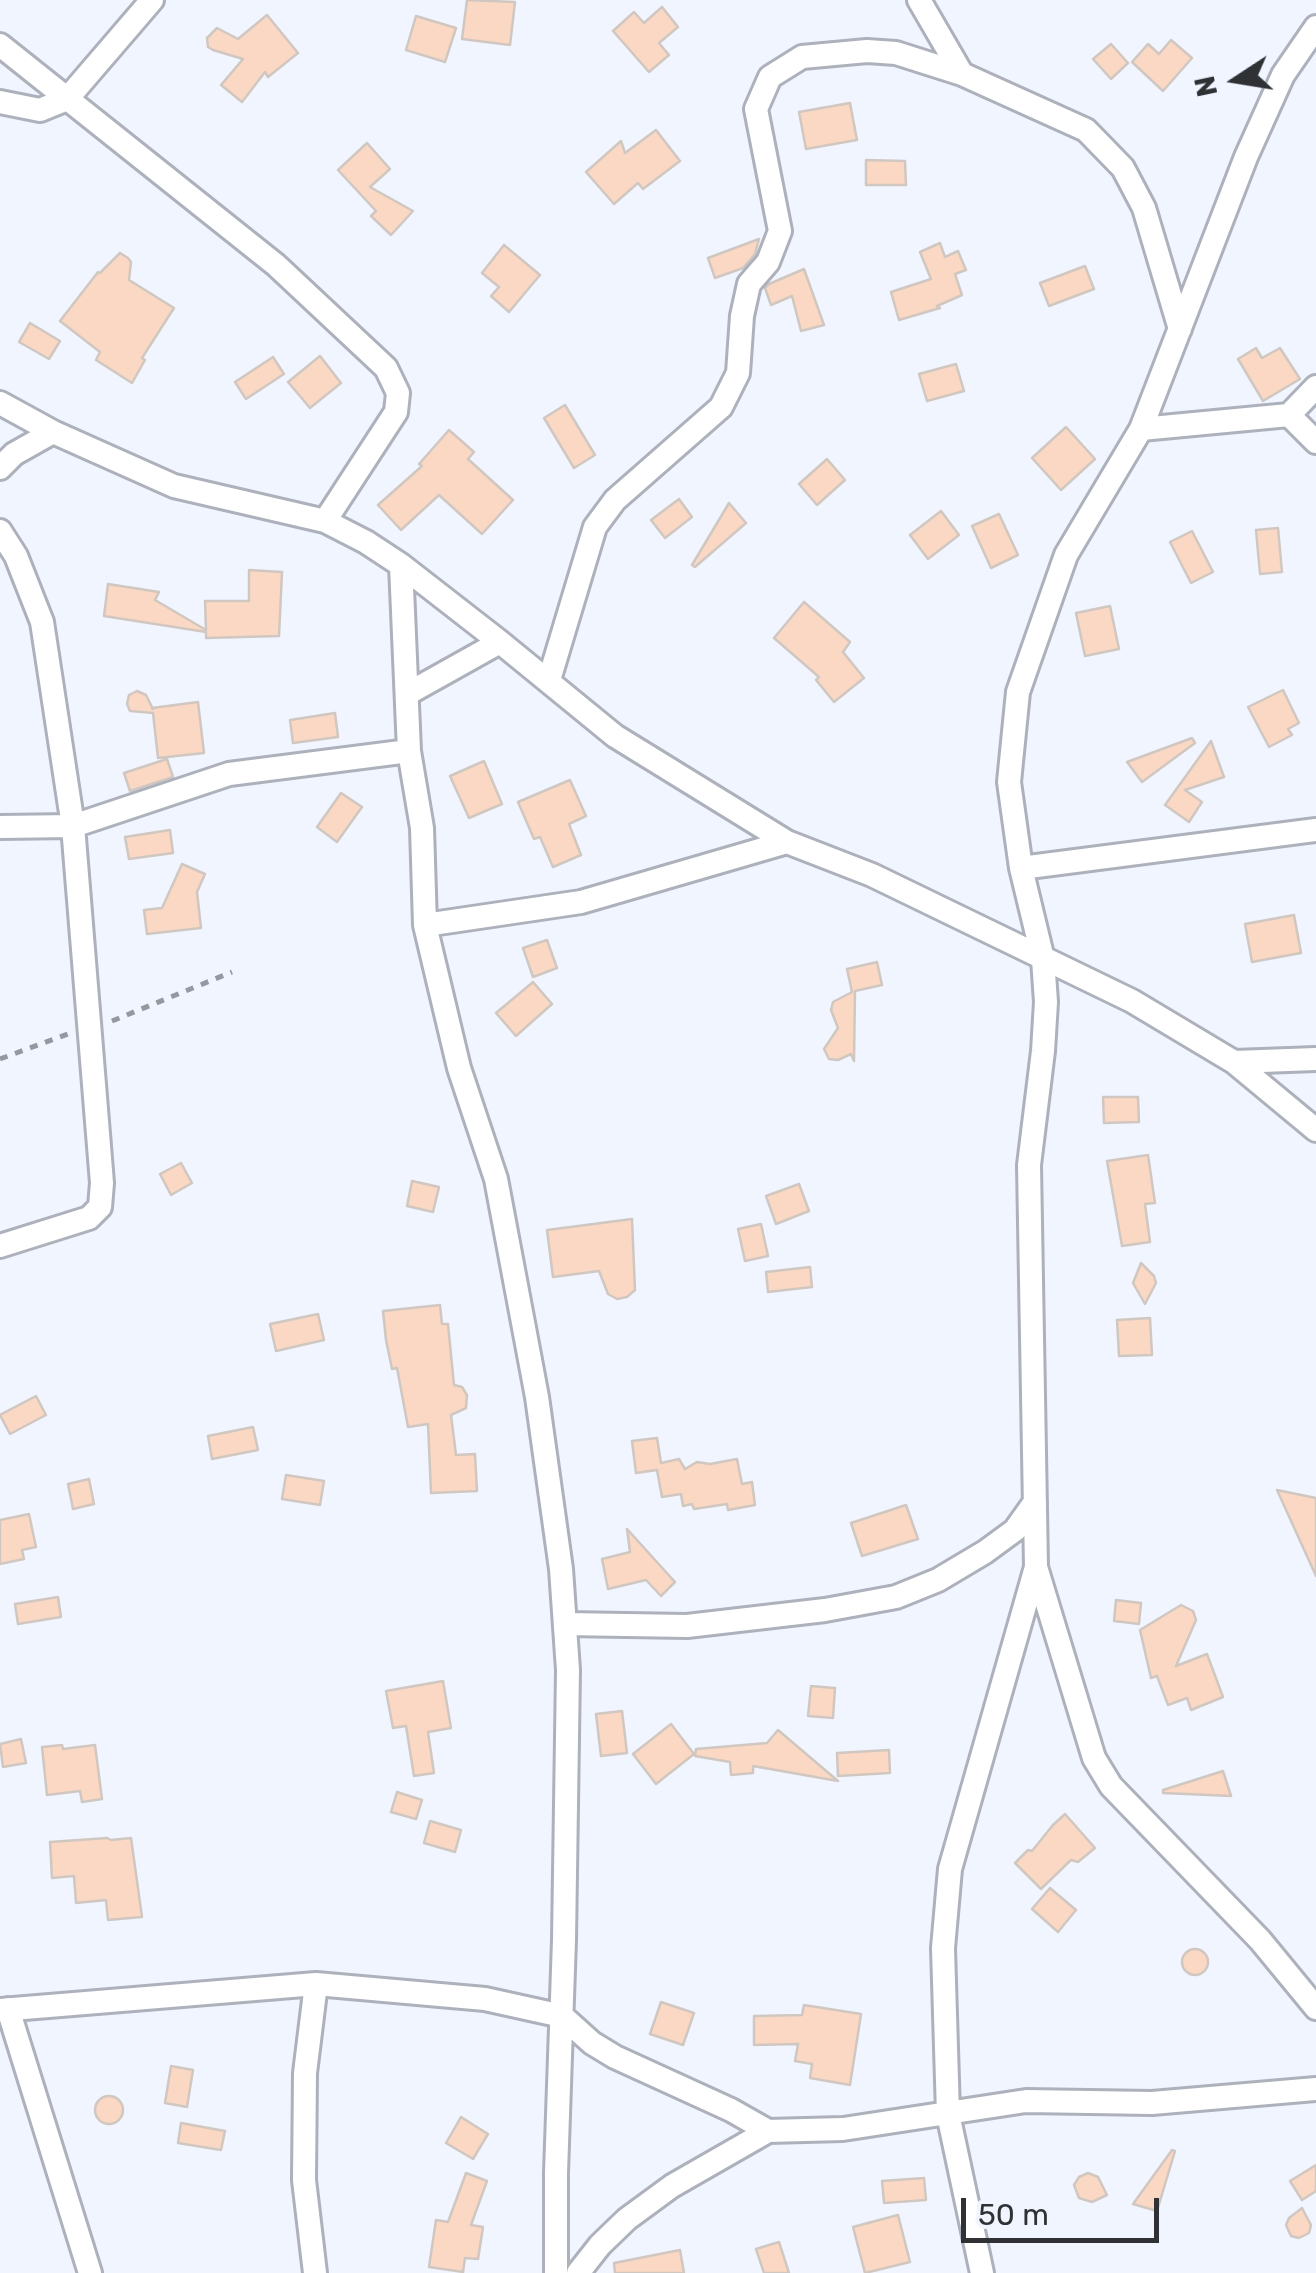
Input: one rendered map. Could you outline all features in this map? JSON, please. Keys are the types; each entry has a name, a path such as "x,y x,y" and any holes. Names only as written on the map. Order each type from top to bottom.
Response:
{"street":[{"path":"0,102 40,110 67,99 152,0"},
{"path":"919,0 962,74"},
{"path":"1316,27 1283,75 1246,156 1141,429 1066,555 1018,692 1009,782 1021,868 1043,959 1046,1002 1030,1164 1036,1567 1094,1758 1111,1786 1260,1940 1316,2008"},
{"path":"0,44 276,265 386,368 398,392 396,412 325,521"},
{"path":"550,680 595,527 615,500 721,407 738,373 742,316 749,284 768,262 780,231 756,109 770,76 802,58 866,51 896,53 962,74 1086,130 1123,168 1144,208 1180,330"},
{"path":"1141,429 1290,415 1316,387"},
{"path":"0,404 174,486 325,521 366,542 550,680 615,736 787,842 872,875 1132,1001 1234,1062 1316,1130"},
{"path":"1290,415 1316,442"},
{"path":"0,468 14,454 53,432"},
{"path":"0,531 16,556 42,622 72,826 102,1183 100,1207 89,1218 0,1246"},
{"path":"401,566 409,751 422,828 425,925 459,1068 496,1179 537,1397 561,1568 568,1670 556,2273"},
{"path":"407,694 500,642"},
{"path":"0,827 72,826 229,774 409,751"},
{"path":"1021,868 1316,830"},
{"path":"425,925 581,902 787,842"},
{"path":"1234,1062 1316,1058"},
{"path":"565,1624 687,1626 825,1610 896,1597 938,1580 985,1552 1014,1530 1035,1502"},
{"path":"982,2273 948,2114 943,1948 950,1869 1036,1567"},
{"path":"90,2273 4,2010 316,1984 485,2000 562,2016 615,2057 768,2131"},
{"path":"315,2273 304,2180 305,2073 316,1984"},
{"path":"578,2273 600,2244 627,2219 672,2186 768,2131 843,2129 1026,2102 1152,2103 1316,2089"}],"path":[{"path":"0,1059 112,1021 232,972"}],"building":[{"path":"467,0 515,2 510,45 462,39"},
{"path":"662,7 678,27 659,43 669,55 649,72 613,31 634,12 644,23"},
{"path":"267,15 298,53 268,77 265,72 242,102 221,85 243,59 213,50 208,47 207,38 217,28 238,39"},
{"path":"416,16 456,28 445,62 406,50"},
{"path":"1171,40 1192,58 1163,91 1132,62 1148,44 1159,54"},
{"path":"1111,44 1128,63 1111,79 1093,59"},
{"path":"850,103 857,140 806,149 799,112"},
{"path":"656,130 680,161 643,189 638,183 614,204 586,172 621,141 625,153"},
{"path":"367,143 390,169 370,187 413,211 391,235 371,216 376,211 338,170"},
{"path":"866,160 905,161 906,185 866,185"},
{"path":"759,239 755,254 743,268 715,278 708,258"},
{"path":"940,243 945,257 958,251 966,270 955,274 962,295 937,306 940,308 899,320 891,292 931,279 920,252"},
{"path":"504,245 540,275 509,312 491,296 499,287 482,273"},
{"path":"120,253 131,262 129,280 174,308 142,358 145,360 132,383 96,360 100,352 60,321 98,272"},
{"path":"1085,266 1094,289 1049,306 1040,283"},
{"path":"804,269 824,325 801,331 792,296 771,305 765,288"},
{"path":"30,323 60,341 49,359 19,342"},
{"path":"1256,348 1262,358 1280,348 1300,379 1263,401 1238,359"},
{"path":"320,356 341,383 310,408 288,382"},
{"path":"273,357 284,374 246,399 235,382"},
{"path":"956,364 964,391 927,401 919,374"},
{"path":"565,405 595,455 574,468 544,418"},
{"path":"1066,427 1095,459 1061,490 1032,458"},
{"path":"449,430 474,452 468,459 513,500 482,534 439,495 401,530 378,505 422,466 419,464"},
{"path":"827,459 845,480 817,505 799,484"},
{"path":"679,499 692,517 665,538 651,520"},
{"path":"729,503 746,523 695,567 692,565"},
{"path":"941,511 959,535 928,559 910,535"},
{"path":"999,514 1018,555 991,568 972,526"},
{"path":"1278,528 1282,572 1260,574 1256,530"},
{"path":"1192,531 1213,572 1191,583 1170,542"},
{"path":"249,570 282,572 279,636 206,638 206,632 104,616 108,584 159,592 155,600 206,630 205,601 249,601"},
{"path":"804,602 850,642 843,652 864,678 834,702 816,680 819,677 774,638"},
{"path":"1110,606 1119,649 1085,656 1076,613"},
{"path":"1283,690 1299,723 1288,729 1292,735 1269,747 1248,707"},
{"path":"137,691 146,695 152,708 198,702 204,753 158,758 153,713 130,711 127,704 129,695"},
{"path":"335,713 338,737 293,743 290,720"},
{"path":"1192,738 1195,743 1142,782 1127,762"},
{"path":"1211,741 1224,777 1185,790 1202,802 1189,822 1165,805"},
{"path":"167,759 173,777 130,791 124,773"},
{"path":"484,761 502,804 469,818 450,776"},
{"path":"570,780 586,816 569,824 581,855 553,867 540,837 534,839 518,802"},
{"path":"341,793 362,807 337,842 317,827"},
{"path":"170,830 173,853 129,859 125,837"},
{"path":"182,864 205,874 197,892 201,928 147,934 144,910 162,908"},
{"path":"1294,915 1301,953 1252,962 1245,924"},
{"path":"547,940 557,968 533,977 523,948"},
{"path":"877,962 882,985 855,991 854,1061 851,1054 829,1059 824,1049 838,1028 831,1010 833,1002 852,992 847,969"},
{"path":"533,982 552,1004 516,1036 496,1013"},
{"path":"1103,1097 1138,1097 1139,1122 1104,1123"},
{"path":"1148,1155 1155,1203 1145,1204 1150,1242 1122,1246 1107,1161"},
{"path":"181,1163 192,1183 171,1195 160,1174"},
{"path":"412,1181 439,1187 433,1212 407,1206"},
{"path":"799,1184 809,1211 776,1224 766,1196"},
{"path":"632,1219 635,1290 627,1297 617,1299 608,1294 599,1271 553,1277 547,1230"},
{"path":"761,1224 768,1256 745,1261 738,1229"},
{"path":"1141,1263 1156,1283 1145,1304 1133,1283"},
{"path":"810,1267 812,1287 768,1292 766,1272"},
{"path":"440,1305 442,1324 448,1324 454,1385 462,1387 467,1395 466,1408 451,1415 456,1455 475,1454 477,1491 431,1493 428,1424 408,1427 397,1368 392,1369 386,1340 383,1311"},
{"path":"318,1314 324,1340 276,1351 270,1324"},
{"path":"1150,1318 1152,1355 1119,1356 1117,1320"},
{"path":"36,1396 46,1415 10,1434 0,1415"},
{"path":"253,1427 258,1450 212,1459 208,1436"},
{"path":"657,1438 661,1463 679,1459 685,1469 697,1462 737,1459 742,1484 752,1482 755,1505 728,1510 727,1504 694,1509 692,1504 683,1506 681,1494 662,1497 657,1470 636,1473 632,1441"},
{"path":"286,1475 324,1481 320,1505 282,1499"},
{"path":"89,1479 94,1504 73,1509 68,1484"},
{"path":"1277,1490 1316,1498 1316,1576"},
{"path":"906,1505 918,1539 862,1556 851,1523"},
{"path":"29,1514 36,1547 22,1550 24,1559 0,1564 0,1520"},
{"path":"627,1529 675,1582 661,1596 646,1580 608,1589 602,1559 630,1552"},
{"path":"58,1597 61,1617 18,1624 15,1604"},
{"path":"1116,1600 1141,1603 1139,1624 1114,1621"},
{"path":"1181,1605 1193,1611 1196,1620 1176,1666 1207,1654 1223,1697 1191,1710 1187,1698 1168,1705 1157,1676 1151,1678 1140,1630"},
{"path":"443,1681 451,1728 428,1732 434,1773 414,1776 406,1726 393,1728 386,1691"},
{"path":"811,1686 835,1688 833,1718 808,1716"},
{"path":"622,1711 627,1753 601,1756 596,1714"},
{"path":"671,1724 694,1754 656,1784 633,1754"},
{"path":"778,1730 838,1781 753,1766 753,1773 731,1775 730,1762 695,1756 696,1749 767,1743"},
{"path":"21,1739 26,1763 3,1767 0,1744"},
{"path":"62,1745 63,1749 95,1745 102,1799 82,1802 80,1791 47,1795 42,1747"},
{"path":"889,1750 890,1773 838,1776 837,1753"},
{"path":"1223,1771 1231,1796 1163,1793 1163,1790"},
{"path":"397,1792 422,1800 416,1819 391,1812"},
{"path":"1065,1814 1095,1848 1078,1862 1071,1860 1041,1889 1015,1863 1028,1850 1032,1851"},
{"path":"430,1821 461,1830 455,1852 424,1843"},
{"path":"131,1838 142,1917 108,1920 106,1900 76,1903 74,1876 52,1878 50,1842"},
{"path":"1050,1888 1076,1910 1058,1932 1032,1909"},
{"path":"1195,1949 1204,1953 1208,1962 1204,1971 1195,1975 1186,1971 1182,1962 1186,1953"},
{"path":"661,2002 694,2013 683,2045 650,2034"},
{"path":"804,2005 861,2014 850,2085 810,2078 812,2064 795,2061 798,2044 754,2045 754,2016 802,2015"},
{"path":"171,2066 193,2070 187,2107 165,2103"},
{"path":"109,2096 119,2100 123,2110 119,2120 109,2124 99,2120 95,2110 99,2100"},
{"path":"461,2117 488,2134 473,2159 446,2143"},
{"path":"181,2123 225,2131 221,2150 178,2143"},
{"path":"1175,2151 1157,2211 1133,2204"},
{"path":"1316,2165 1316,2191 1302,2200 1290,2181"},
{"path":"466,2173 487,2181 471,2225 483,2227 478,2259 465,2258 463,2272 429,2267 436,2220 448,2222"},
{"path":"1088,2173 1098,2177 1107,2195 1092,2202 1079,2198 1074,2185"},
{"path":"924,2178 926,2200 884,2203 882,2181"},
{"path":"1302,2208 1311,2225 1309,2233 1299,2238 1291,2236 1286,2225"},
{"path":"898,2215 910,2262 865,2273 853,2227"},
{"path":"779,2242 789,2273 764,2273 756,2249"},
{"path":"680,2250 684,2273 615,2273 614,2263"}]}
